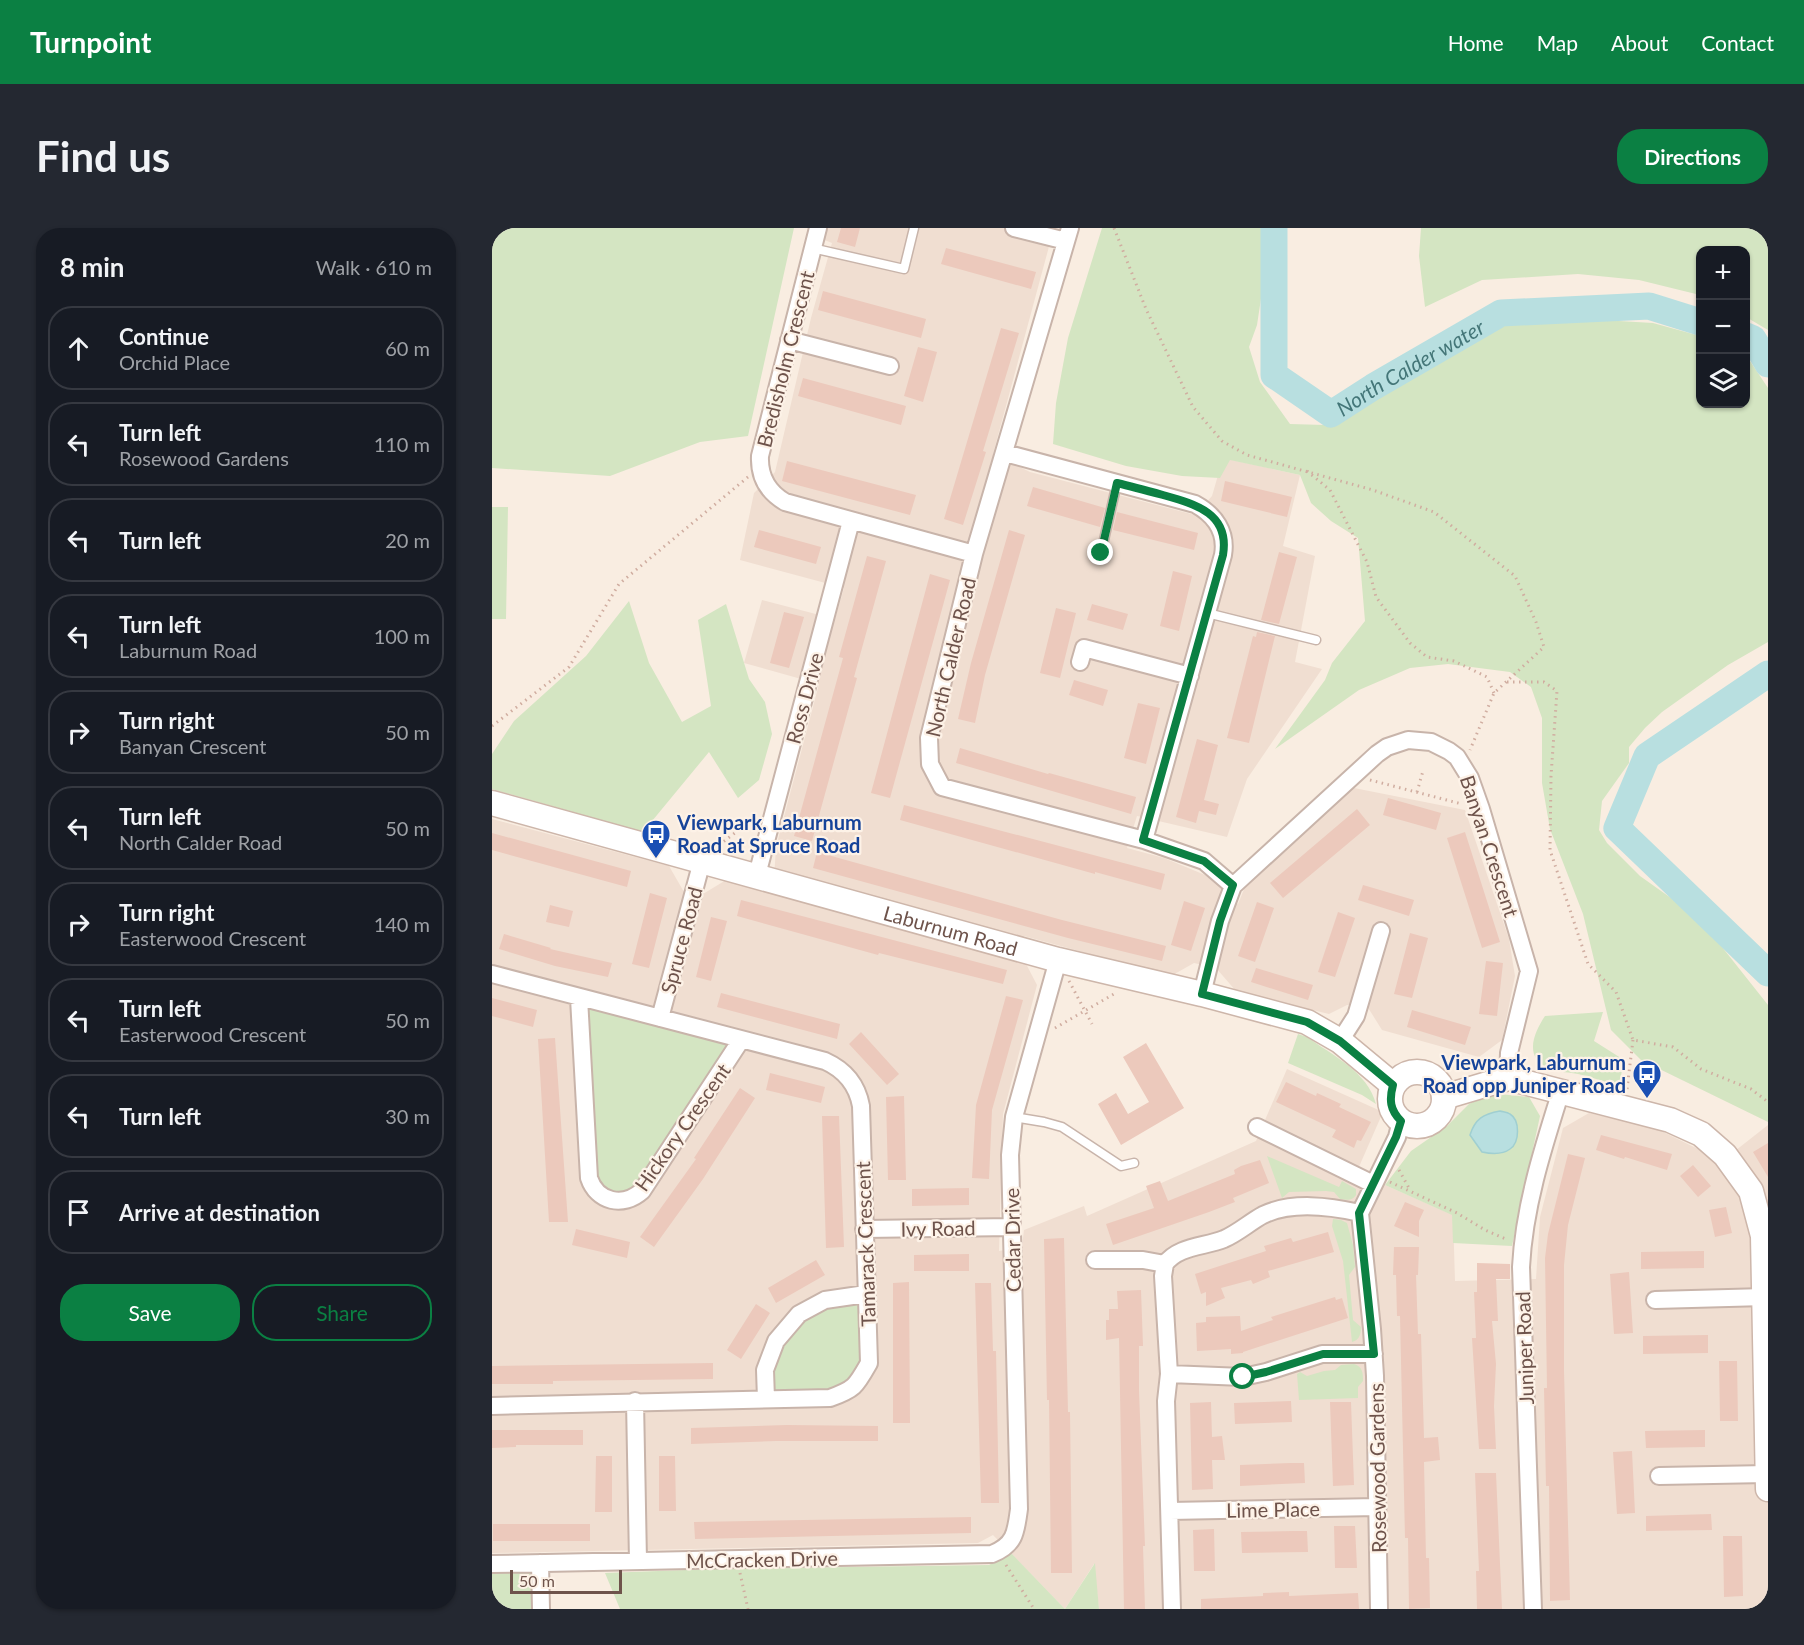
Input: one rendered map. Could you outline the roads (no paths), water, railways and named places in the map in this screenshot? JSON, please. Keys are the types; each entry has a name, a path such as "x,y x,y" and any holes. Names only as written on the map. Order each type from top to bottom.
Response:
{"street":[{"name":"Bredisholm Crescent","path":"818,228 760,456 760,469 768,488 785,502 974,554"},
{"path":"1014,228 1068,235"},
{"name":"North Calder Road","path":"1068,235 974,554 928,738 930,764 942,787 1143,840 1204,861 1233,885"},
{"path":"789,340 890,366"},
{"path":"1005,453 1195,504 1204,509 1217,522 1225,545 1208,613 1143,840"},
{"name":"Ross Drive","path":"757,875 851,521"},
{"path":"1080,662 1084,648 1190,676"},
{"name":"Banyan Crescent","path":"1202,994 1220,921 1233,885 1353,775 1387,747 1408,740 1420,740 1441,746 1463,765 1481,809 1529,971 1509,1053 1508,1078"},
{"name":"Laburnum Road","path":"492,804 757,875 1058,960 1202,994 1307,1022 1340,1041 1393,1085"},
{"name":"Spruce Road","path":"660,1018 702,861"},
{"path":"1340,1041 1356,1016 1381,931"},
{"name":"Cedar Drive","path":"1000,1551 1005,1550 1011,1542 1017,1526 1019,1509 1010,1155 1014,1117 1058,960"},
{"name":"Tamarack Crescent","path":"492,974 825,1061 840,1069 852,1082 861,1106 869,1363 851,1391 830,1398 492,1406"},
{"name":"Hickory Crescent","path":"579,998 589,1178 598,1193 610,1200 630,1199 642,1191 741,1040"},
{"path":"1418,1072 1427,1074 1434,1079 1444,1097 1441,1112 1427,1125 1409,1125 1401,1121 1391,1107 1390,1097 1393,1085 1401,1076 1418,1072"},
{"path":"1444,1097 1508,1078 1670,1120 1701,1134 1725,1155 1751,1191 1763,1236 1768,1488"},
{"name":"Juniper Road","path":"1533,1609 1522,1245 1542,1152 1561,1091"},
{"path":"1172,1609 1166,1401 1169,1374 1163,1276 1165,1264 1175,1254 1224,1239 1275,1210 1313,1206 1359,1213 1389,1153 1401,1121"},
{"path":"1257,1127 1375,1180"},
{"name":"Rosewood Gardens","path":"1359,1213 1374,1354 1379,1609"},
{"name":"Ivy Road","path":"864,1229 1012,1227"},
{"path":"1095,1260 1143,1260 1165,1264"},
{"path":"766,1399 765,1370 776,1341 799,1314 825,1300 866,1294"},
{"path":"1655,1300 1765,1298"},
{"path":"1169,1374 1243,1377 1323,1354 1374,1354"},
{"path":"635,1401 638,1561"},
{"path":"1659,1476 1768,1474"},
{"name":"Lime Place","path":"1170,1511 1377,1507"},
{"name":"McCracken Drive","path":"492,1564 992,1554 1000,1551"},
{"path":"540,1563 541,1609"}],"lane":[{"path":"812,248 904,269 914,228"},
{"path":"1101,553 1117,483"},
{"path":"1208,613 1316,640"},
{"path":"1014,1117 1044,1122 1062,1128 1121,1166 1134,1163"}],"water":[{"path":"1500,1111 1510,1114 1516,1121 1518,1131 1516,1141 1510,1149 1504,1152 1493,1154 1482,1152 1470,1135 1472,1129 1480,1118"}],"waterway":[{"name":"North Calder water","path":"1274,228 1274,375 1331,414 1501,313 1649,306 1696,321"},
{"name":"North Calder water","path":"1750,338 1768,364"},
{"name":"North Calder water","path":"1768,674 1647,756 1617,828 1768,973"}],"place":[{"name":"Viewpark, Laburnum Road at Spruce Road","path":"656,860"},
{"name":"Viewpark, Laburnum Road opp Juniper Road","path":"1647,1100"}]}
